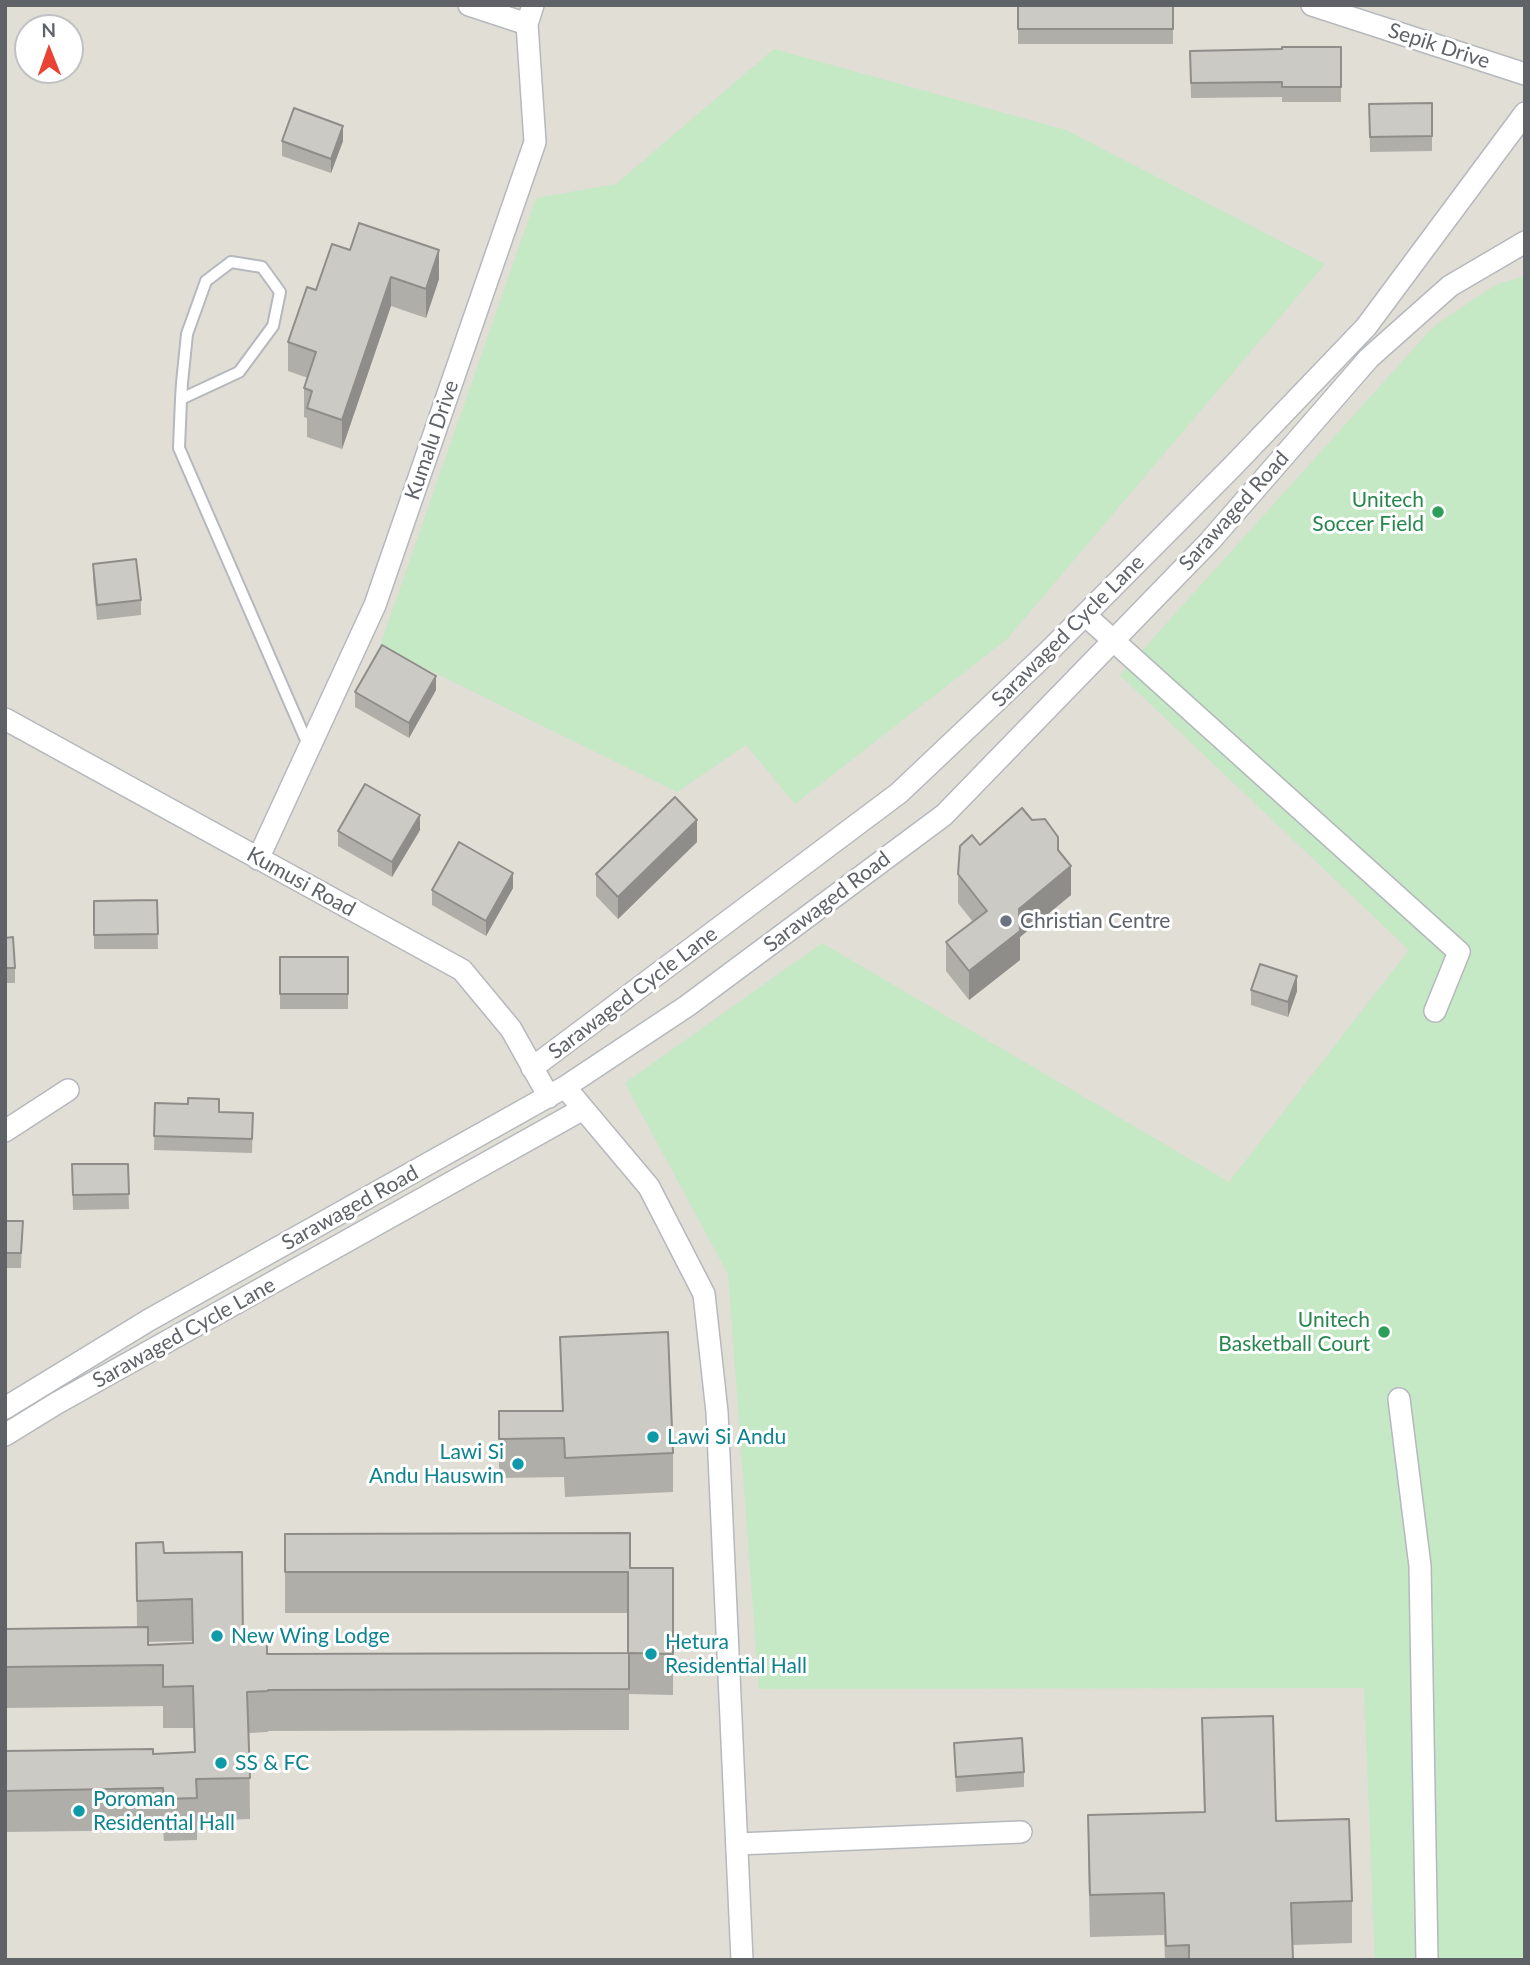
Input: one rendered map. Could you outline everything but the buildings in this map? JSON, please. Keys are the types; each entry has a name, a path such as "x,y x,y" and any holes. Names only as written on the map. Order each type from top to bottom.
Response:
{"street":[{"path":"469,5 530,15"},
{"path":"1312,5 1525,74"},
{"name":"Kumalu Drive","path":"258,859 374,605 535,142 530,15"},
{"name":"Sarawaged Cycle Lane","path":"532,1068 900,793 1085,615 1366,327 1525,113"},
{"name":"Sarawaged Road","path":"5,1408 149,1320 557,1092 687,1006 944,815 1210,541 1369,358 1450,286 1525,242"},
{"path":"1085,615 1459,952 1435,1011"},
{"name":"Kumusi Road","path":"5,719 463,970 511,1029 532,1068 557,1092 583,1109 649,1187 705,1294 717,1412 742,1960"},
{"path":"5,1131 68,1090"},
{"name":"Sarawaged Cycle Lane","path":"5,1435 69,1396 583,1109"},
{"path":"1399,1399 1420,1566 1427,1960"},
{"path":"737,1844 1021,1832"}],"lane":[{"path":"181,400 239,372 273,326 280,292 262,267 230,262 206,281 187,334 181,400 179,448 309,747"}],"shaded area":[{"path":"5,5 1525,5 1525,1960 5,1960"}],"green space":[{"path":"774,49 1066,130 1325,264 1007,639 795,804 746,745 677,792 380,646 536,198 616,184"},
{"path":"1525,276 1525,1960 1375,1960 1364,1688 759,1689 728,1274 625,1083 822,943 1229,1182 1409,950 1120,675 1434,326 1497,284"}],"place":[{"name":"Unitech Soccer Field","path":"1438,512"},
{"name":"Christian Centre","path":"1006,921"},
{"name":"Unitech Basketball Court","path":"1384,1332"},
{"name":"Lawi Si Andu","path":"653,1437"},
{"name":"Lawi Si Andu Hauswin","path":"518,1464"},
{"name":"New Wing Lodge","path":"217,1636"},
{"name":"Hetura Residential Hall","path":"651,1654"},
{"name":"SS & FC","path":"221,1763"},
{"name":"Poroman Residential Hall","path":"79,1811"}]}
